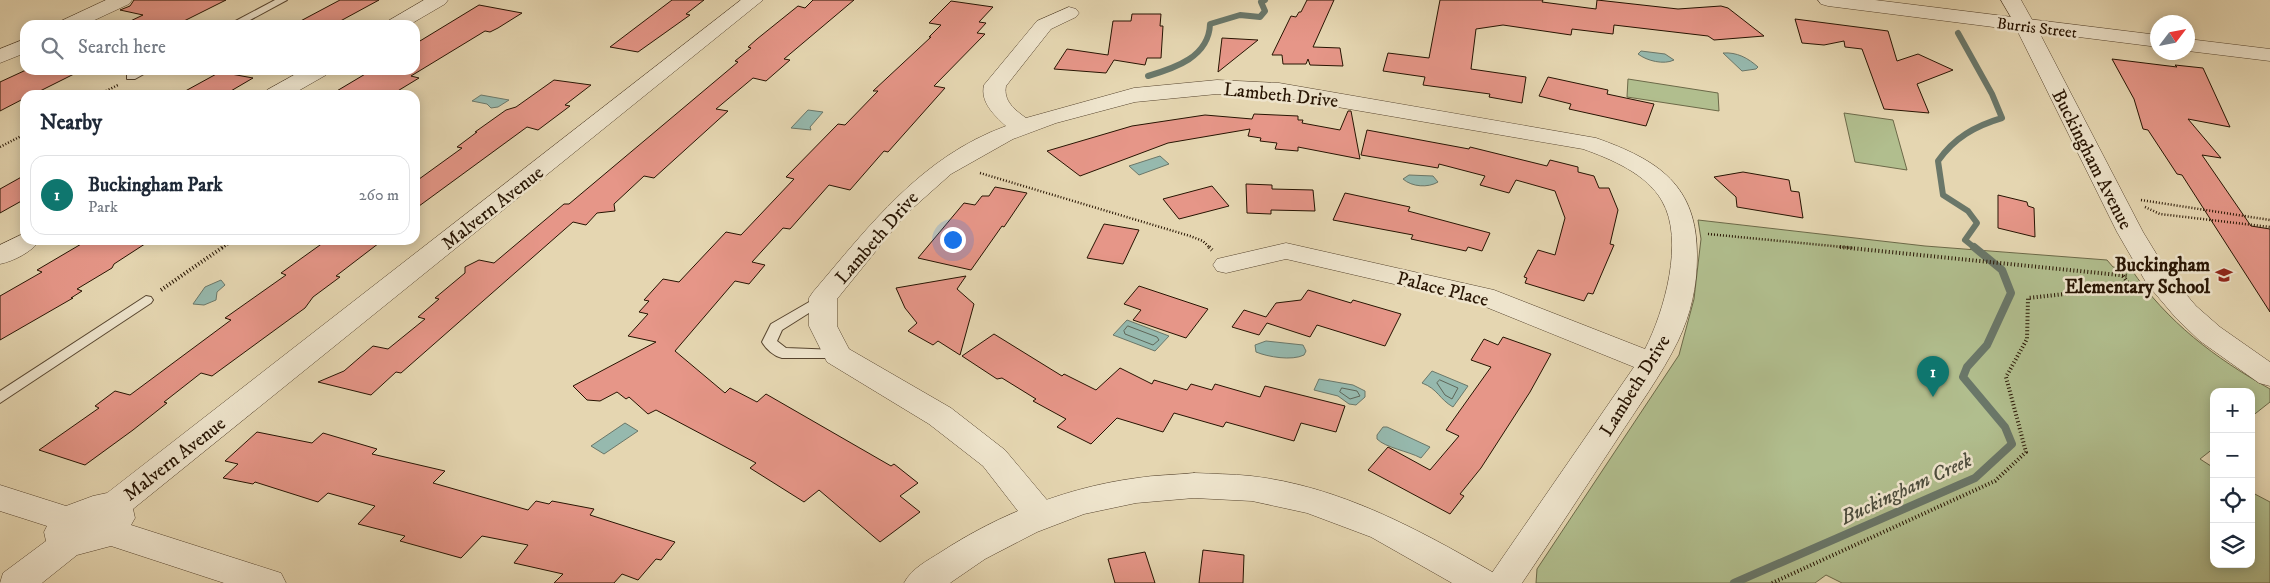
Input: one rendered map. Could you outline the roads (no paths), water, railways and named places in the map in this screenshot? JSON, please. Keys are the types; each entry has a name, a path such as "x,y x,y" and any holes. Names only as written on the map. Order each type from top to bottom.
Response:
{"street":[{"path":"79,20 122,0"},
{"path":"404,20 438,0"},
{"name":"Malvern Avenue","path":"110,519 753,0"},
{"name":"Burris Street","path":"1828,0 2150,40"},
{"name":"Buckingham Avenue","path":"2012,0 2130,232 2157,278 2186,312 2210,334 2270,376"},
{"path":"1022,127 995,99 993,94 995,85 1044,26 1069,14"},
{"path":"2195,46 2270,55"},
{"path":"0,57 20,47"},
{"path":"284,90 309,75"},
{"name":"Lambeth Drive","path":"837,355 823,326 823,298 896,210 921,186 960,157 1022,127 1134,95 1188,89 1247,87 1279,90 1573,139 1601,148 1628,159 1654,177 1669,192 1679,209 1683,233 1680,298 1672,322 1652,363 1503,583"},
{"path":"0,256 20,244"},
{"name":"Palace Place","path":"1226,265 1286,251 1484,296 1652,363"},
{"path":"837,355 940,416 967,435 994,458 1040,515"},
{"path":"922,583 975,547 1040,515 1101,496 1157,487 1195,485 1266,492 1298,498 1366,520 1400,536 1481,583"},
{"path":"0,498 69,531"},
{"path":"16,583 69,531 97,507 110,519 268,583"}],"lane":[{"path":"243,20 282,0"},
{"path":"131,77 135,75"},
{"path":"823,298 776,327 769,342 782,353 837,355"},
{"path":"0,398 146,300"}],"water":[{"path":"1641,51 1665,54 1674,60 1661,62 1651,60 1638,54"},
{"path":"1723,53 1742,56 1758,67 1742,71"},
{"path":"481,95 509,100 498,107 491,108 487,104 472,101"},
{"path":"808,110 823,112 810,127 811,130 791,128"},
{"path":"1160,156 1169,164 1139,175 1129,166"},
{"path":"1409,175 1433,176 1438,182 1430,185 1415,185 1403,179"},
{"path":"221,280 225,285 217,292 216,300 204,305 193,304 205,287"},
{"path":"1127,320 1169,336 1155,351 1113,335"},
{"path":"1266,341 1303,345 1306,351 1304,355 1293,358 1273,357 1256,352 1255,345"},
{"path":"1432,371 1468,386 1453,407 1432,388 1422,383"},
{"path":"1319,379 1353,385 1365,391 1365,397 1356,405 1349,404 1338,396 1314,390"},
{"path":"625,423 638,431 604,454 591,446"},
{"path":"1383,427 1387,427 1430,447 1421,458 1386,445 1377,439 1377,435"}],"waterway":[{"path":"1148,76 1179,65 1197,53 1204,45 1210,24 1240,15 1260,17 1265,11 1261,2 1265,0"},
{"name":"Buckingham Creek","path":"1958,33 1992,94 2002,118 1974,129 1958,139 1938,161 1943,195 1968,211 1977,223 1965,240 1975,248"},
{"name":"Buckingham Creek","path":"1734,583 1975,478 2012,444 2005,427 1963,377 1967,367 1987,345 2011,293 2002,270 1974,247"}],"place":[{"name":"Buckingham Elementary School","path":"2224,275"},
{"name":"Buckingham Park","path":"1933,397"}]}
